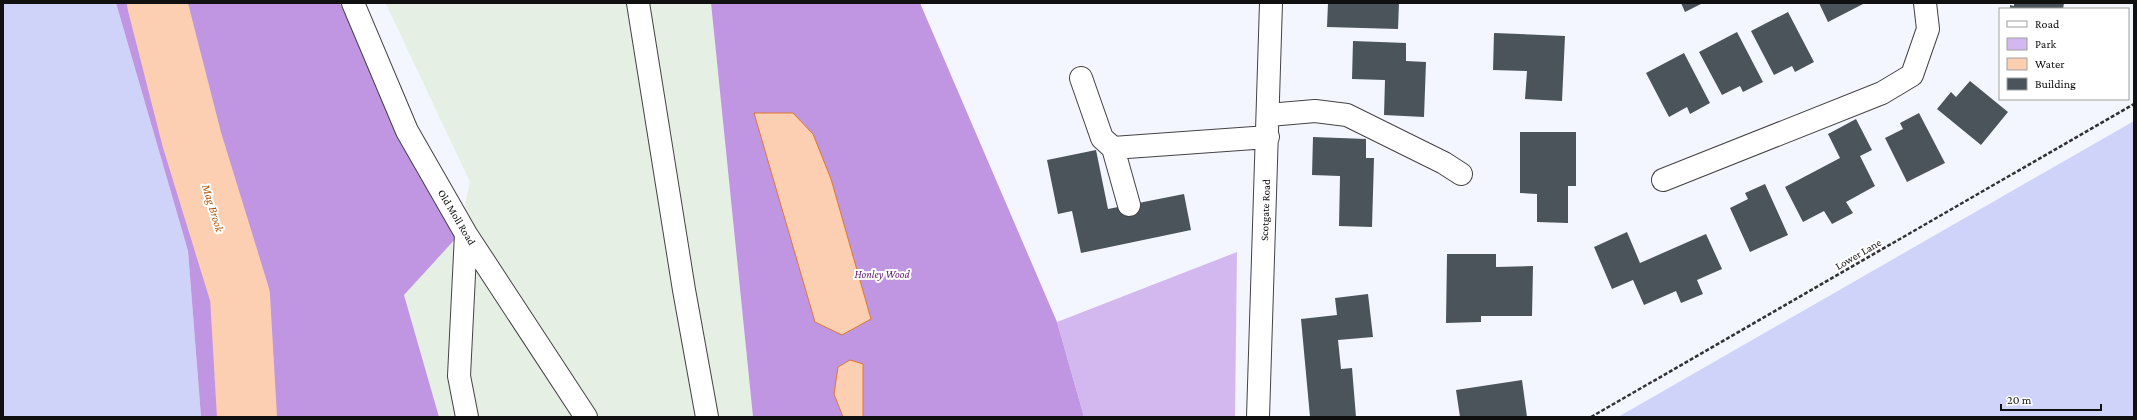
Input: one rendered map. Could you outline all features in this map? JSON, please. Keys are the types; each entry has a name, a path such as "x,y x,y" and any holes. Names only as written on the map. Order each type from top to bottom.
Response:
{"street":[{"name":"Old Moll Road","path":"353,3 406,131 466,234 586,417"},
{"path":"638,3 684,290 707,417"},
{"name":"Scotgate Road","path":"1258,417 1269,115 1271,3"},
{"path":"1663,180 1882,93 1912,75 1928,28 1925,3"},
{"path":"1081,78 1102,138 1113,148 1129,205"},
{"path":"1269,115 1315,111 1347,115 1444,163 1461,174"},
{"path":"1113,148 1268,137"},
{"path":"466,234 459,376 467,417"}],"path":[{"name":"Lower Lane","path":"1591,417 2134,104"}],"shaded area":[{"path":"3,3 116,3 188,251 201,417 3,417"},
{"path":"711,3 753,417 439,417 404,295 458,236 470,182 386,4"},
{"path":"2134,121 2134,417 1618,417"}],"green space":[{"path":"116,3 340,3 411,160 458,236 404,295 439,417 201,417 188,251"},
{"name":"Honley Wood","path":"711,3 920,3 1057,322 1084,417 753,417"},
{"path":"1237,252 1235,417 1084,417 1057,322"}],"water":[{"path":"754,113 793,113 813,134 831,179 871,319 842,335 815,322"},
{"path":"850,360 863,364 863,417 843,417 834,394 838,367"}],"building":[{"path":"1328,3 1399,3 1398,29 1327,27"},
{"path":"1681,3 1703,3 1685,12"},
{"path":"1819,3 1865,3 1828,22"},
{"path":"2014,3 2064,3 2063,8 2010,8 2010,5 2014,6"},
{"path":"1788,12 1814,62 1795,72 1792,66 1774,75 1751,31"},
{"path":"1737,32 1763,82 1743,92 1740,86 1722,95 1699,52"},
{"path":"1494,33 1565,36 1562,101 1525,99 1527,71 1493,70"},
{"path":"1353,41 1406,43 1406,61 1426,62 1424,117 1384,115 1385,80 1352,79"},
{"path":"1684,53 1710,103 1690,114 1687,107 1669,117 1646,73"},
{"path":"1970,81 2008,112 1981,145 1937,109 1951,92 1956,97"},
{"path":"1919,113 1945,163 1907,182 1885,138 1903,129 1900,123"},
{"path":"1856,119 1872,150 1860,156 1875,186 1846,202 1853,213 1832,224 1824,211 1803,222 1785,187 1840,158 1828,134"},
{"path":"1520,132 1576,132 1576,186 1568,186 1568,223 1537,222 1537,194 1520,193"},
{"path":"1313,137 1366,139 1366,158 1374,158 1372,227 1339,226 1340,176 1312,175"},
{"path":"1096,150 1108,209 1184,194 1191,230 1081,253 1072,211 1058,214 1047,160"},
{"path":"1765,184 1788,235 1750,252 1730,208 1748,199 1745,193"},
{"path":"1627,232 1640,263 1706,234 1722,269 1697,280 1703,294 1681,303 1676,291 1644,305 1633,280 1612,289 1594,247"},
{"path":"1447,254 1496,254 1496,267 1533,266 1532,316 1481,316 1481,322 1446,323"},
{"path":"1368,294 1373,337 1338,340 1341,369 1352,368 1356,417 1310,417 1301,319 1337,315 1335,298"},
{"path":"1522,380 1527,417 1460,417 1456,390"}],"waterway":[{"name":"Mag Brook","path":"157,3 192,140 240,296 247,417"}]}
